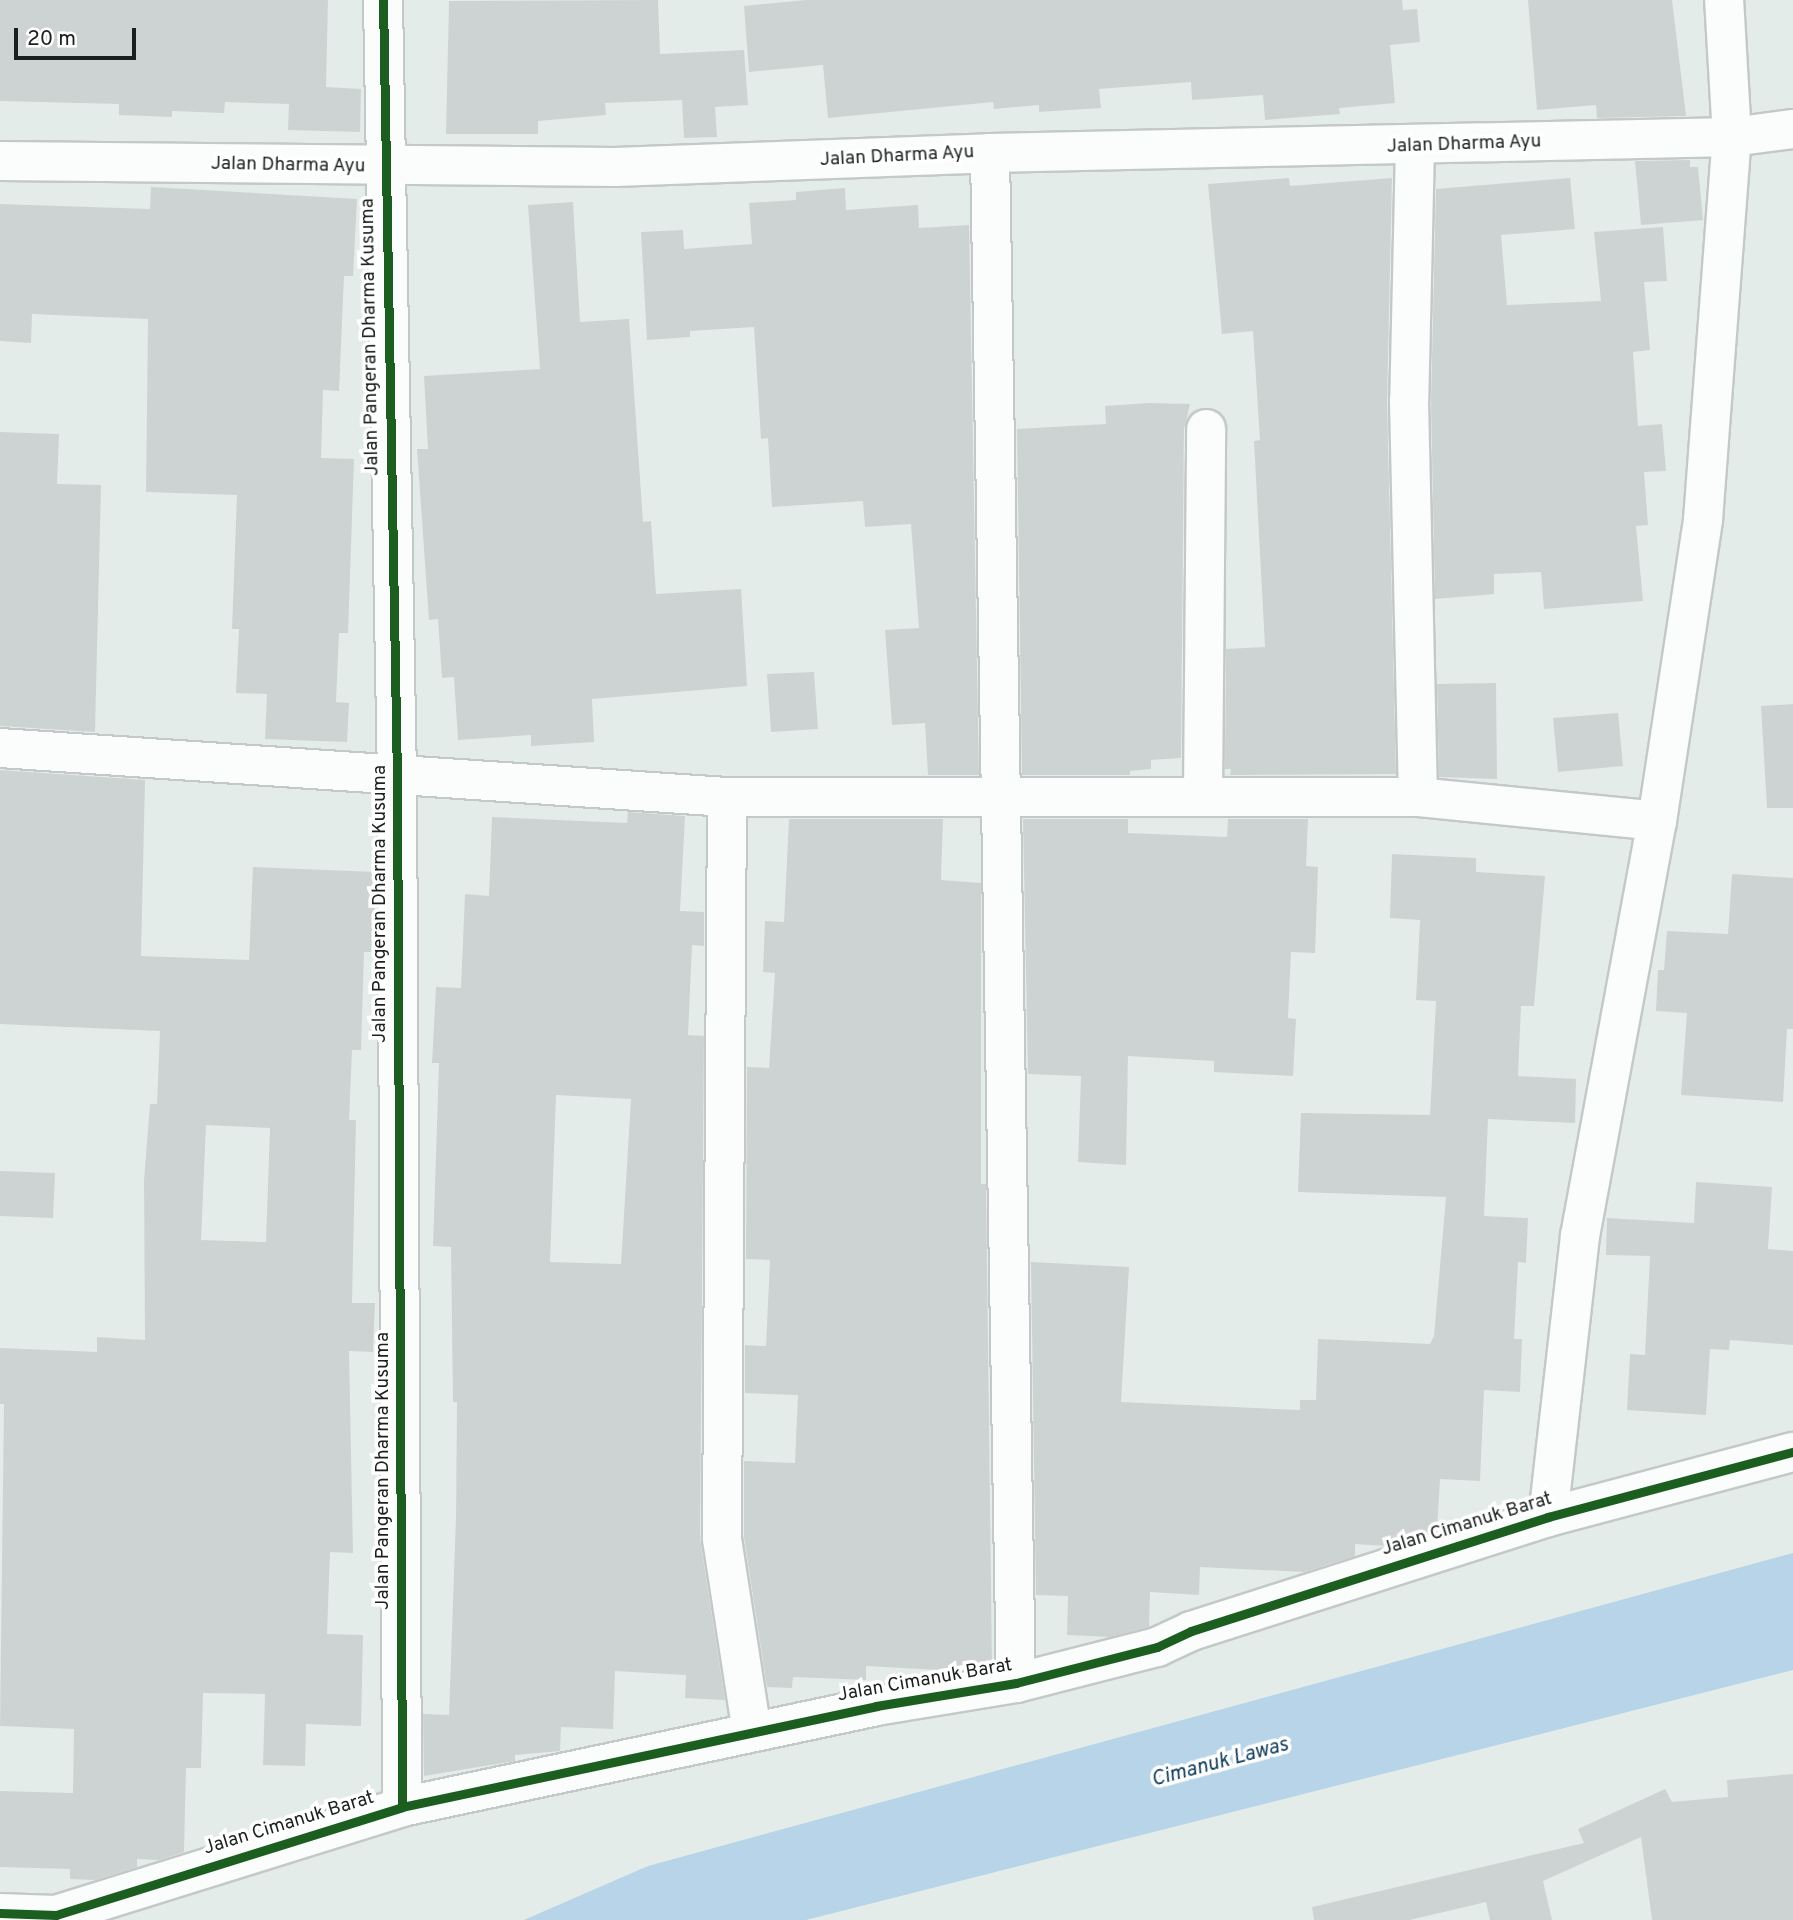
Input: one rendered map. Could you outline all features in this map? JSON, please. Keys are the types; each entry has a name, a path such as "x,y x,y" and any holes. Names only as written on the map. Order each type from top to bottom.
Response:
{"street":[{"name":"Jalan Pangeran Dharma Kusuma","path":"383,0 397,775 402,1807"},
{"path":"1548,1517 1580,1236 1657,821 1703,520 1732,137 1724,0"},
{"name":"Jalan Dharma Ayu","path":"0,161 385,167 615,167 990,153 1415,146 1732,137 1793,129"},
{"path":"1415,146 1409,401 1418,797"},
{"path":"990,153 998,794 1016,1683"},
{"path":"1203,794 1206,429"},
{"path":"0,748 727,797 1203,794 1418,797 1657,821"},
{"path":"727,797 722,1539 752,1732"},
{"name":"Jalan Cimanuk Barat","path":"0,1913 53,1917 402,1807 752,1732 1016,1683 1157,1647 1191,1631 1548,1517 1793,1452"}],"water":[{"name":"Cimanuk Lawas","path":"1793,1553 1793,1670 806,1920 524,1920 648,1866"}],"building":[{"path":"0,0 328,0 326,87 361,89 360,132 288,130 289,104 225,102 224,113 172,111 172,117 119,115 119,104 0,101"},
{"path":"658,0 660,54 744,50 748,105 715,107 717,137 684,138 682,100 605,103 606,115 538,121 538,134 446,134 449,1"},
{"path":"806,0 1402,0 1403,10 1417,9 1420,42 1390,45 1395,103 1339,108 1340,114 1265,120 1263,95 1192,100 1191,82 1099,89 1101,108 1039,112 1039,105 994,109 993,102 828,118 823,65 749,72 744,6"},
{"path":"1528,0 1672,0 1686,116 1597,118 1596,105 1537,110"},
{"path":"1690,160 1690,167 1698,167 1703,220 1641,225 1635,161"},
{"path":"1289,178 1290,186 1392,178 1387,402 1396,774 1230,775 1231,769 1225,769 1226,649 1265,647 1254,441 1260,440 1253,331 1222,334 1208,184"},
{"path":"1570,178 1575,229 1501,235 1507,305 1601,301 1594,232 1663,227 1667,281 1644,282 1650,350 1633,352 1638,426 1662,424 1666,471 1644,472 1648,525 1636,526 1643,601 1544,609 1541,572 1494,574 1494,594 1435,599 1431,401 1436,189"},
{"path":"151,187 357,199 353,276 344,276 339,391 323,390 321,458 354,459 348,633 339,633 336,702 349,703 347,742 265,739 267,694 236,693 239,629 232,629 237,495 146,492 148,319 32,314 31,343 0,341 0,204 150,209"},
{"path":"845,188 846,210 918,205 919,228 969,225 979,775 928,775 925,723 892,725 885,630 919,628 911,524 865,527 863,501 772,507 768,438 761,439 754,327 690,331 690,337 647,340 641,232 683,230 684,249 752,244 749,203 796,200 796,192"},
{"path":"573,202 580,322 629,319 643,522 651,521 656,594 741,589 747,686 592,699 594,742 531,746 531,735 458,740 454,677 442,678 438,619 429,620 417,449 428,449 424,376 540,369 528,205"},
{"path":"1190,404 1184,429 1181,758 1151,760 1151,769 1130,771 1130,775 1022,775 1017,429 1106,424 1105,406"},
{"path":"0,432 59,434 57,484 101,485 95,732 0,726"},
{"path":"814,672 818,729 771,732 767,674"},
{"path":"1496,683 1497,779 1439,777 1437,684"},
{"path":"1793,704 1793,808 1767,808 1761,706"},
{"path":"1618,713 1623,766 1558,772 1553,718"},
{"path":"0,770 145,780 141,956 249,960 253,867 376,872 373,952 364,952 361,1050 352,1050 349,1120 356,1120 352,1303 375,1303 373,1352 349,1351 353,1553 330,1552 327,1634 363,1635 361,1726 306,1724 305,1766 263,1765 265,1694 203,1693 201,1768 186,1768 184,1852 159,1860 137,1859 137,1867 95,1880 70,1879 70,1869 0,1867 0,1791 73,1793 74,1729 0,1726 4,1404 0,1404 0,1348 97,1352 97,1337 145,1340 144,1180 150,1104 157,1104 160,1031 0,1024","holes":["206,1125 270,1128 266,1242 201,1240"]},
{"path":"628,812 685,816 680,911 704,912 704,946 692,945 688,1035 704,1036 700,1539 725,1700 685,1698 686,1675 615,1671 613,1729 561,1727 560,1751 515,1755 515,1761 424,1776 423,1714 449,1715 456,1516 457,1402 453,1402 451,1247 433,1246 439,1063 432,1063 436,987 461,988 465,894 489,896 492,817 627,823","holes":["556,1095 631,1099 621,1264 550,1262"]},
{"path":"789,819 943,819 941,880 981,883 981,1184 986,1184 992,1665 956,1671 866,1666 866,1680 793,1677 792,1688 767,1687 744,1537 744,1461 795,1463 798,1395 745,1393 745,1345 766,1346 770,1260 746,1259 747,1067 769,1068 775,973 763,972 765,921 784,922"},
{"path":"1023,819 1128,819 1128,833 1227,837 1228,819 1308,819 1306,866 1318,867 1315,953 1291,952 1288,1018 1296,1019 1293,1076 1214,1072 1214,1061 1128,1056 1126,1165 1078,1162 1081,1076 1028,1074"},
{"path":"1392,854 1476,858 1476,872 1545,876 1534,1006 1521,1006 1518,1076 1576,1079 1575,1123 1488,1119 1484,1216 1528,1218 1526,1263 1518,1262 1514,1339 1522,1339 1520,1392 1484,1390 1480,1481 1440,1479 1437,1529 1387,1546 1355,1544 1355,1556 1304,1572 1200,1567 1199,1595 1150,1592 1149,1627 1110,1637 1067,1635 1068,1596 1036,1595 1031,1262 1129,1267 1121,1402 1300,1410 1300,1400 1316,1400 1318,1339 1430,1344 1434,1336 1446,1197 1298,1192 1301,1113 1430,1115 1436,1001 1416,1000 1420,920 1390,918"},
{"path":"1732,874 1793,878 1793,1029 1787,1029 1783,1102 1681,1095 1687,1013 1656,1011 1658,970 1664,970 1667,931 1728,934"},
{"path":"0,1171 55,1173 53,1218 0,1216"},
{"path":"1696,1182 1772,1187 1768,1249 1793,1251 1793,1345 1730,1340 1729,1350 1710,1349 1706,1415 1627,1410 1630,1354 1645,1355 1650,1256 1606,1255 1607,1218 1694,1223"},
{"path":"1793,1774 1793,1920 1652,1920 1641,1837 1543,1881 1552,1920 1490,1920 1486,1902 1410,1920 1314,1920 1312,1907 1584,1843 1578,1829 1665,1789 1672,1802 1728,1797 1727,1780"}],"cycle path":[{"path":"383,0 397,775 402,1807"},
{"path":"0,1913 56,1915 402,1807 876,1706 1016,1683 1157,1647 1191,1631 1548,1517 1793,1452"}]}
